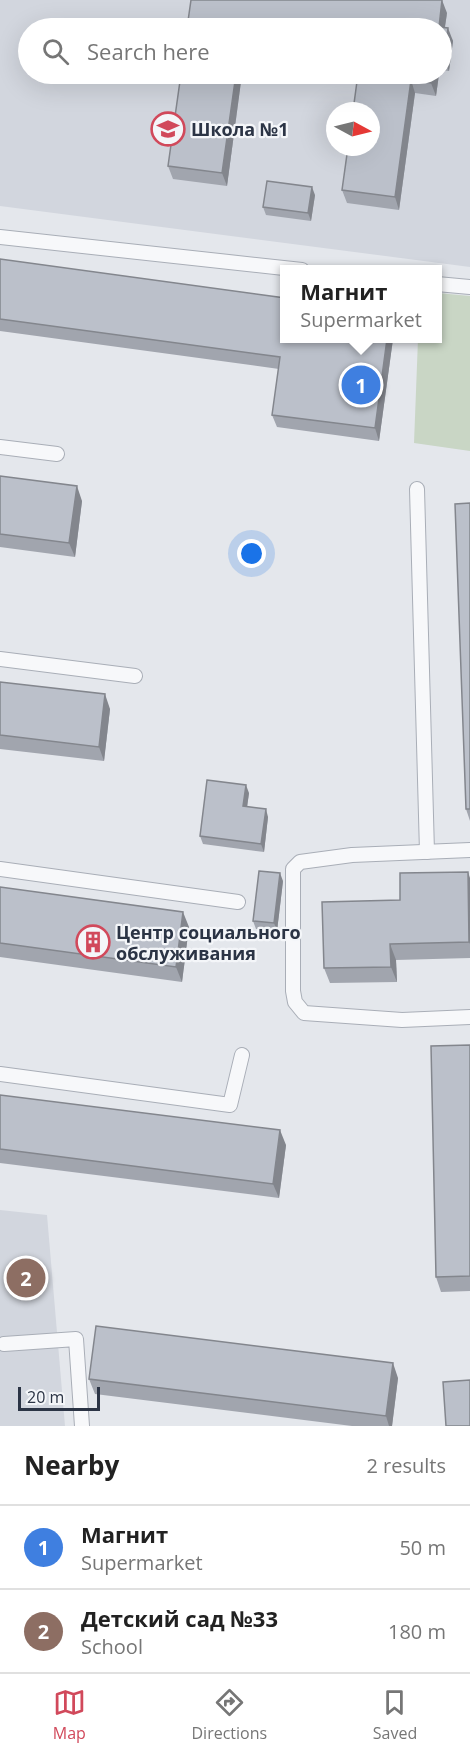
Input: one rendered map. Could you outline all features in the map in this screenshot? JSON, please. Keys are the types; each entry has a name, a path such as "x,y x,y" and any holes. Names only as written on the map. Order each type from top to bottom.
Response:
{"lane":[{"path":"0,237 280,268"},
{"path":"442,284 470,287"},
{"path":"0,447 57,454"},
{"path":"417,489 427,852"},
{"path":"0,659 135,676"},
{"path":"470,850 352,855 300,862 293,869 295,1002 304,1013 402,1020 470,1017"},
{"path":"0,869 238,902"},
{"path":"0,1074 230,1105 242,1055"},
{"path":"4,1344 76,1339 82,1426"}],"shaded area":[{"name":"Школа №1","path":"0,0 470,0 470,267 0,206"},
{"path":"0,1210 47,1215 65,1426 0,1426"}],"green space":[{"path":"442,293 470,296 470,451 414,443 418,343 442,343"}],"building":[{"path":"191,0 442,0 440,18 188,18"},
{"path":"180,84 235,84 222,173 168,166"},
{"path":"357,84 410,84 395,197 342,190 347,156 380,156 380,102 354,102"},
{"path":"267,181 312,187 308,213 263,207"},
{"path":"0,259 280,297 280,343 386,343 375,428 272,415 280,357 0,319"},
{"path":"0,476 77,486 69,543 0,534"},
{"path":"470,503 470,809 466,809 455,504"},
{"path":"0,682 105,694 99,747 0,735"},
{"path":"207,780 246,785 243,806 266,809 261,844 200,836"},
{"path":"259,871 280,873 274,923 253,921"},
{"path":"468,872 469,942 390,944 391,967 324,968 322,902 400,900 400,873"},
{"name":"Центр социального обслуживания","path":"0,887 183,912 176,967 0,943"},
{"path":"470,1045 470,1276 436,1277 431,1046"},
{"path":"0,1095 280,1130 273,1184 0,1149"},
{"path":"96,1326 393,1363 386,1416 89,1379"},
{"path":"470,1380 470,1426 446,1426 443,1382"}],"place":[{"name":"Школа №1","path":"168,129"},
{"name":"Магнит","path":"361,385"},
{"name":"Центр социального обслуживания","path":"93,942"},
{"name":"Детский сад №33","path":"26,1278"}]}
